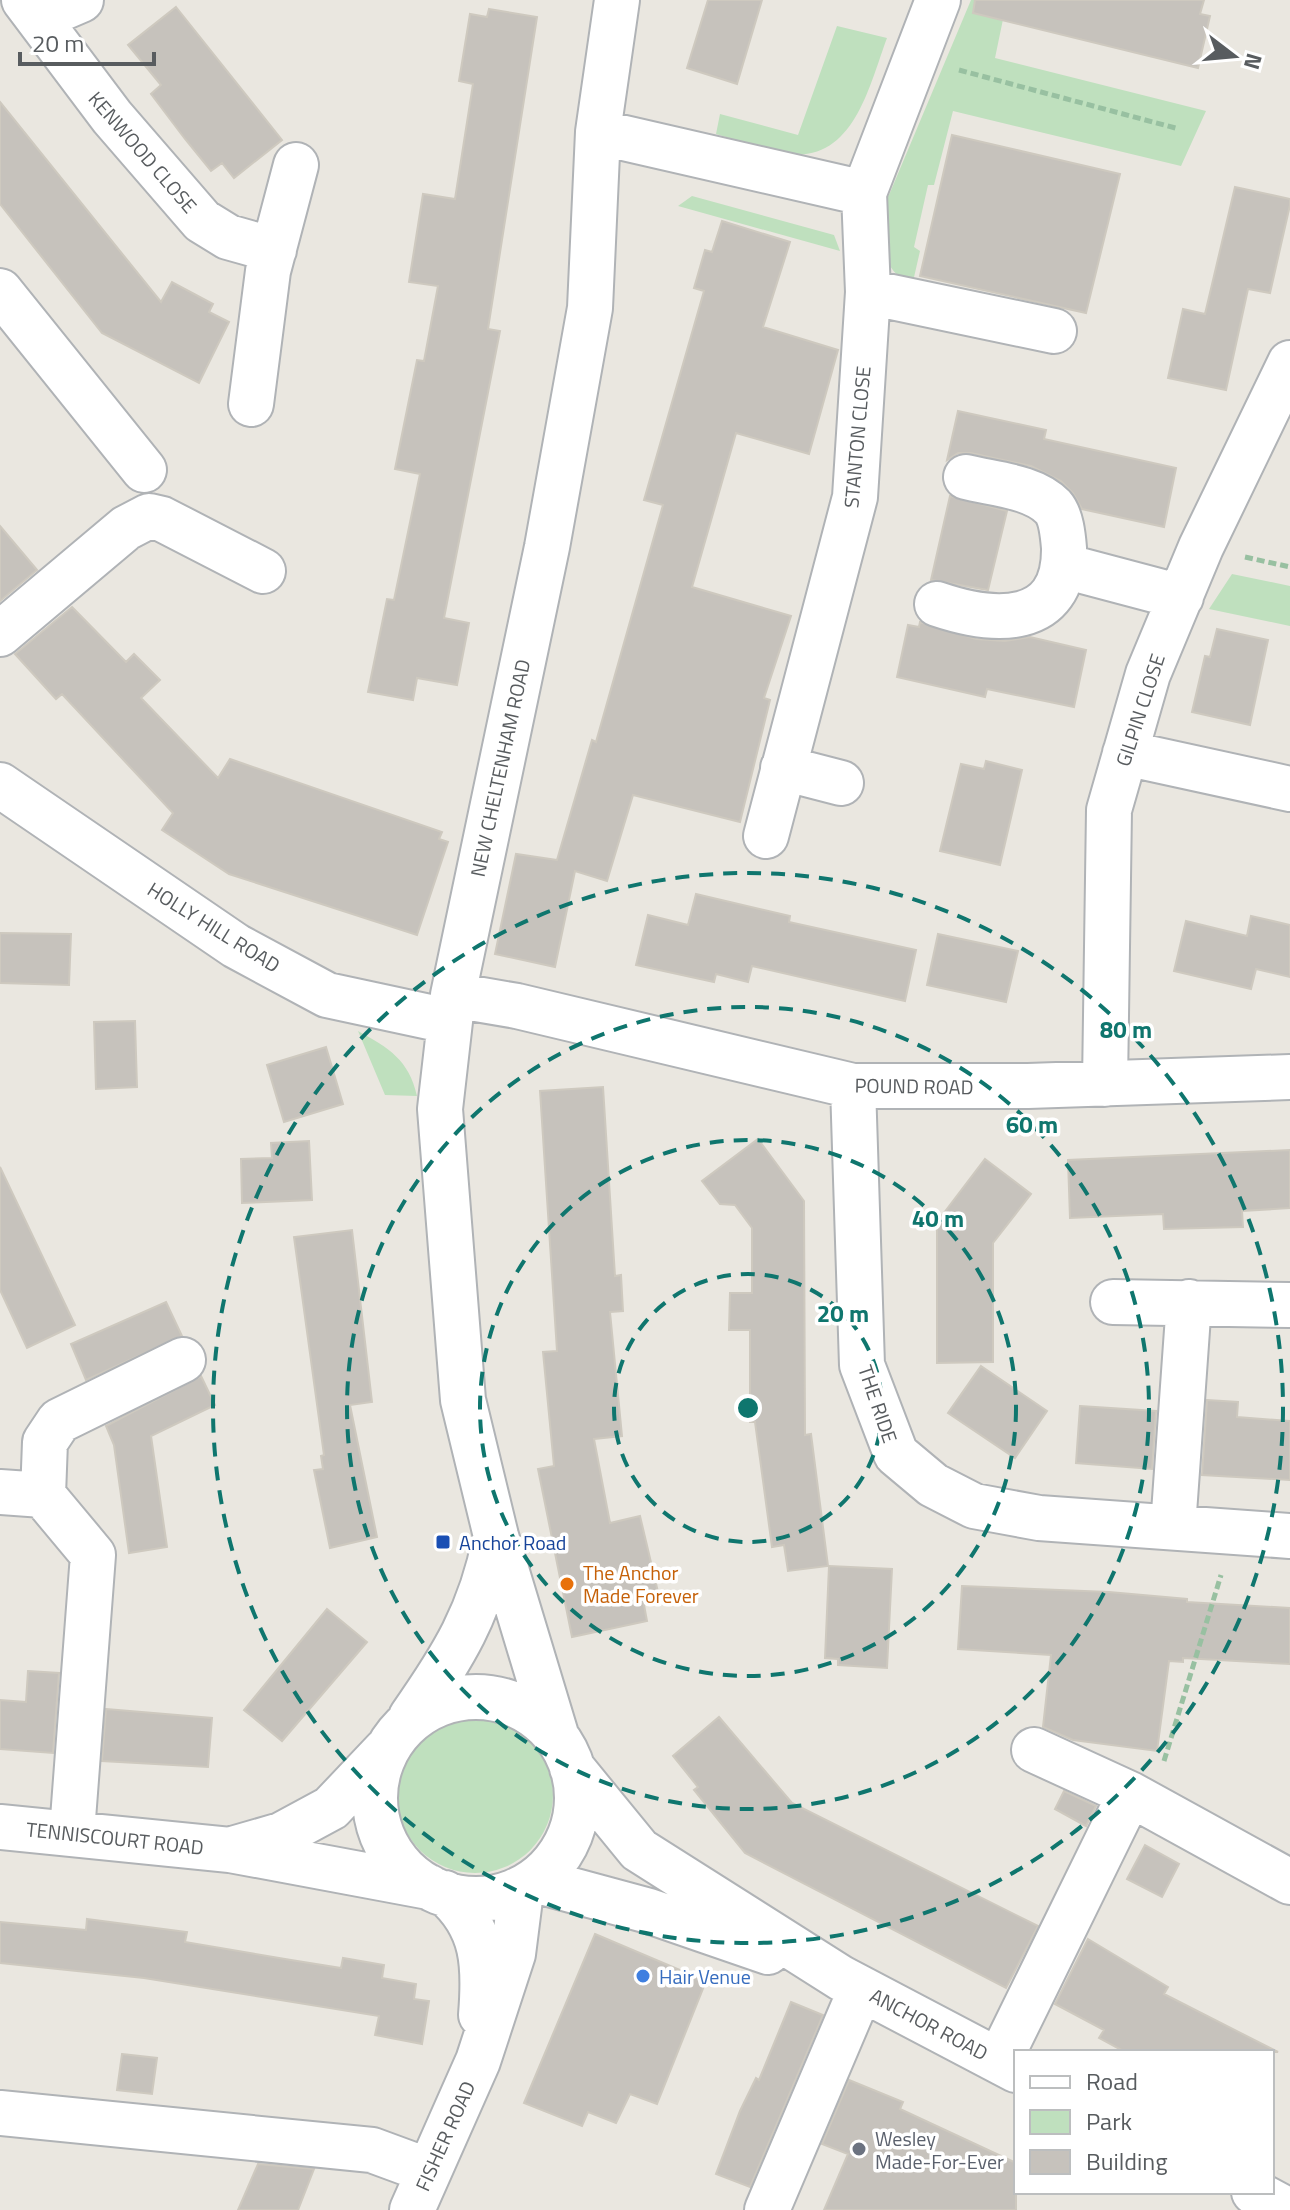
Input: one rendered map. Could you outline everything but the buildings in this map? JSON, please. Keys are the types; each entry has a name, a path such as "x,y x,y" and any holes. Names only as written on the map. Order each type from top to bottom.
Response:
{"street":[{"name":"KENWOOD CLOSE","path":"81,0 31,9 112,117 202,221 228,237 274,250"},
{"name":"NEW CHELTENHAM ROAD","path":"564,1753 496,1536 463,1400 440,1109 451,1008 547,547 590,308 598,132 617,0"},
{"name":"STANTON CLOSE","path":"766,836 855,497 868,292 864,193 938,0"},
{"path":"598,132 864,193"},
{"path":"251,404 262,306 296,165"},
{"path":"868,292 1054,331"},
{"path":"5,308 144,470"},
{"name":"GILPIN CLOSE","path":"1105,1084 1109,810 1148,674 1290,363"},
{"path":"937,604 1000,619 1031,612 1056,587 1064,566 1063,535 1055,508 1035,494 966,477"},
{"path":"0,634 126,528 149,516 162,519 263,571"},
{"path":"1064,566 1181,597"},
{"path":"1125,753 1290,789"},
{"path":"783,768 841,783"},
{"name":"HOLLY HILL ROAD","path":"0,786 236,946 327,995 451,1008"},
{"name":"POUND ROAD","path":"451,1008 517,1006 853,1086 1105,1084 1290,1077"},
{"name":"THE RIDE","path":"853,1086 862,1365 896,1454 933,1485 974,1506 1039,1518 1290,1536"},
{"path":"1113,1302 1290,1305"},
{"path":"1173,1527 1189,1302"},
{"path":"72,1832 93,1555 43,1495 45,1442 59,1421 183,1360"},
{"path":"0,1492 43,1495"},
{"name":"NEW CHELTENHAM ROAD","path":"397,1736 451,1659 473,1618 487,1583 496,1536"},
{"path":"486,1697 513,1703 538,1717 564,1753 576,1809 562,1849 530,1886 476,1898 437,1890 407,1872 390,1851 379,1828 374,1801 377,1775 397,1736 431,1706 457,1698 486,1697"},
{"name":"TENNISCOURT ROAD","path":"230,1850 281,1835 331,1808 397,1736"},
{"path":"1034,1750 1140,1799 1290,1882"},
{"name":"ANCHOR ROAD","path":"564,1753 639,1850 851,1984 1007,2066"},
{"path":"1015,2050 1140,1799"},
{"name":"TENNISCOURT ROAD","path":"0,1827 230,1850 437,1890"},
{"name":"ANCHOR ROAD","path":"530,1886 649,1911 851,1984"},
{"name":"FISHER ROAD","path":"421,2191 478,2061 513,1954 530,1886"},
{"name":"FISHER ROAD","path":"437,1890 466,1911 478,1943 483,1986 478,2061"},
{"path":"767,2210 851,1984"},
{"path":"0,2113 372,2150 421,2191"},
{"path":"1258,2194 1287,2210"}],"path":[{"path":"916,58 1179,129"},
{"path":"1140,1799 1234,1532"}],"green space":[{"path":"971,0 1007,0 995,58 1206,111 1181,166 953,111 934,185 928,185 914,247 920,251 912,286 900,278 887,260 882,202 889,195"},
{"path":"837,26 887,38 865,98 844,133 829,146 810,153 788,154 716,134 720,114 798,135"},
{"path":"692,196 834,235 840,251 678,206"},
{"path":"1232,574 1290,586 1290,626 1209,609"},
{"path":"358,1031 396,1056 409,1073 417,1096 385,1095"},
{"path":"475,1717 505,1723 530,1740 547,1765 553,1795 547,1825 530,1850 505,1867 475,1873 445,1867 420,1850 403,1825 397,1795 403,1765 420,1740 445,1723"}],"place":[{"name":"Anchor Road","path":"443,1542"},
{"name":"The Anchor Made Forever","path":"567,1584"},
{"name":"Hair Venue","path":"643,1976"},
{"name":"Wesley Made-For-Ever","path":"859,2149"}]}
